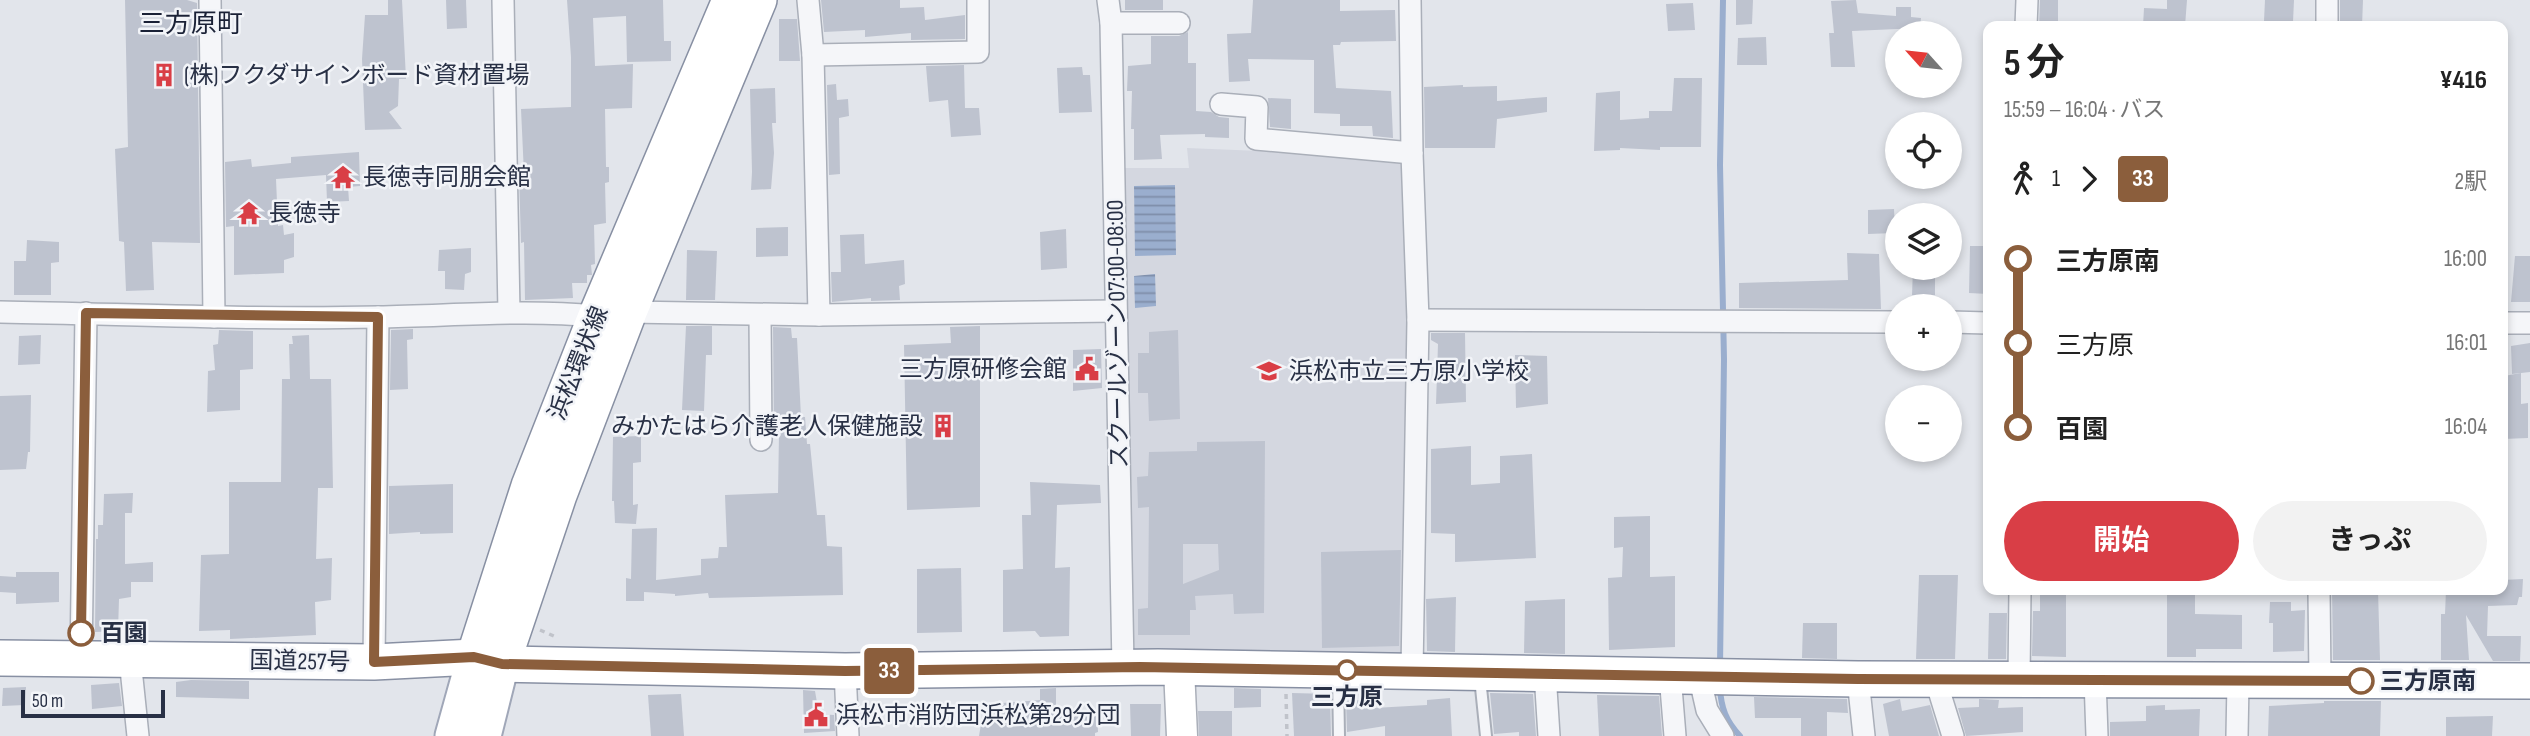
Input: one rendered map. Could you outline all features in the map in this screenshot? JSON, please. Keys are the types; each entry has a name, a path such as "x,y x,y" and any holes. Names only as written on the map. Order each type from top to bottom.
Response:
{"highway":[{"name":"浜松環状線","path":"613,314 730,0"},
{"name":"浜松環状線","path":"488,661 529,486 613,314 759,0"},
{"name":"国道257号","path":"0,658 488,661 845,671 1123,667 1858,679 2530,681"}],"main road":[{"name":"浜松環状線","path":"452,736 488,661"},
{"name":"浜松環状線","path":"484,736 488,661"},
{"path":"1179,668 1182,736"}],"street":[{"path":"210,0 214,317"},
{"path":"503,0 509,312"},
{"path":"808,0 813,55 819,315"},
{"path":"813,55 978,52 978,0"},
{"name":"スクールゾーン07:00-08:00","path":"1108,0 1111,23 1123,667"},
{"path":"1410,0 1418,320 1412,670"},
{"path":"2026,21 2027,0"},
{"path":"2327,0 2327,21"},
{"path":"1111,23 1179,23"},
{"path":"1221,104 1257,107 1256,139 1412,153"},
{"path":"0,312 214,317 378,317 509,312 819,315 1116,311"},
{"path":"81,660 86,313"},
{"path":"760,315 761,440"},
{"path":"374,662 378,317"},
{"path":"1418,320 1885,322"},
{"path":"1962,323 1983,323"},
{"path":"2508,323 2530,323"},
{"path":"2019,678 2020,595"},
{"path":"2319,595 2320,681"},
{"path":"130,659 138,736"},
{"path":"845,671 848,736"},
{"path":"1545,673 1549,736"},
{"path":"1675,736 1704,675"},
{"path":"1704,675 1707,710 1723,736"},
{"path":"1935,678 1953,736"},
{"path":"1858,679 1864,736"},
{"path":"2095,679 2097,736"},
{"path":"2238,681 2238,736"}],"lane":[{"path":"1338,670 1339,736"},
{"path":"1479,671 1486,736"}],"path":[{"path":"1286,688 1287,736"}],"shaded area":[{"name":"浜松市立三方原小学校","path":"1187,148 1404,157 1411,335 1404,661 1134,657 1128,407 1118,168 1189,168"}],"water":[{"path":"1175,185 1176,255 1135,256 1134,186"},
{"path":"1155,274 1156,306 1135,308 1134,276"}],"building":[{"name":"(株)フクダサインボード資材置場","path":"125,0 187,0 197,3 200,243 152,242 154,290 126,291 124,242 119,241 115,149 128,147"},
{"path":"388,0 402,0 406,79 399,79 398,106 389,112 402,129 365,130 362,59 365,15 388,15"},
{"path":"446,0 466,0 467,28 447,29"},
{"path":"567,0 663,0 664,41 671,41 671,61 627,62 626,16 593,18 595,66 633,64 632,108 605,109 606,167 609,167 609,182 605,183 606,223 594,225 595,264 591,265 592,275 587,275 587,283 572,283 573,298 525,300 519,174 524,174 521,109 571,107"},
{"path":"821,0 900,0 900,8 924,7 925,20 965,15 965,39 911,40 911,33 865,37 865,30 824,32"},
{"path":"1125,0 1163,0 1163,10 1125,10"},
{"path":"1253,0 1340,0 1340,11 1395,10 1396,41 1341,42 1340,45 1333,45 1336,88 1391,91 1393,138 1373,136 1372,126 1340,126 1340,114 1314,113 1314,60 1248,59 1250,81 1229,82 1227,34 1251,33"},
{"path":"1736,0 1753,0 1752,24 1736,25"},
{"path":"1856,0 1858,13 1896,16 1896,7 1911,7 1911,17 1921,18 1921,21 1885,21 1885,30 1852,31 1855,67 1831,67 1829,33 1834,33 1831,1"},
{"path":"2040,0 2058,0 2058,21 2039,21"},
{"path":"2167,0 2187,0 2185,21 2143,21 2144,8 2167,9"},
{"path":"2265,0 2294,0 2293,21 2264,21"},
{"path":"2340,0 2363,0 2362,21 2340,21"},
{"path":"1693,3 1695,30 1668,31 1666,4"},
{"path":"779,19 797,19 800,61 779,61"},
{"path":"1188,32 1188,63 1196,63 1196,111 1211,112 1219,117 1229,118 1229,138 1205,137 1205,134 1160,135 1162,159 1134,160 1134,129 1131,129 1132,91 1127,91 1128,66 1151,64 1151,36 1179,36"},
{"path":"1766,37 1767,65 1737,65 1738,38"},
{"path":"964,65 965,108 979,108 981,135 951,137 948,100 929,102 926,66"},
{"path":"1082,67 1083,75 1090,75 1092,112 1059,113 1057,68"},
{"path":"1674,78 1702,78 1701,147 1594,151 1596,93 1620,91 1620,120 1649,118 1649,111 1672,111"},
{"path":"836,84 837,100 848,99 849,116 839,118 840,174 829,175 827,85"},
{"path":"1497,86 1497,101 1547,97 1547,112 1497,119 1495,148 1425,148 1424,87"},
{"path":"775,88 776,123 772,123 774,153 771,189 751,190 750,89"},
{"path":"1268,98 1291,99 1291,129 1270,127"},
{"name":"長徳寺","path":"359,152 360,186 348,187 349,201 327,202 326,175 276,179 278,226 283,225 284,235 294,233 294,257 284,260 284,273 234,275 234,226 226,227 225,162 251,159 252,167 291,163 291,157"},
{"path":"1885,209 1885,233 1868,234 1868,210"},
{"path":"788,227 788,256 756,257 756,228"},
{"path":"1066,229 1067,268 1041,270 1040,232"},
{"path":"864,234 865,264 904,260 905,284 899,286 900,300 871,301 871,298 832,302 831,272 841,272 840,235"},
{"path":"27,240 59,242 59,262 51,263 51,295 14,295 14,261 26,261"},
{"path":"1970,246 1983,246 1983,294 1969,293"},
{"path":"471,248 471,272 465,274 464,290 445,289 445,271 438,271 439,250"},
{"path":"687,250 717,251 715,300 686,300"},
{"path":"1847,253 1879,254 1881,309 1739,308 1739,283 1848,280"},
{"path":"2515,256 2530,256 2530,302 2511,302"},
{"path":"1913,280 1935,280 1935,294 1912,294"},
{"path":"686,326 712,326 712,355 706,355 704,411 682,410"},
{"name":"みかたはら介護老人保健施設","path":"980,326 980,507 907,510 904,345 951,343 950,327"},
{"path":"773,327 791,328 792,338 797,338 801,417 805,417 807,444 810,444 817,515 825,515 827,546 842,547 843,595 709,598 708,593 675,596 644,592 644,601 626,601 626,578 631,579 632,529 657,528 656,580 701,575 701,559 718,558 719,547 727,547 725,495 778,493 779,434 774,435"},
{"path":"413,329 413,339 407,340 408,389 390,390 391,330"},
{"path":"219,330 253,331 253,369 240,370 240,410 207,412 208,371 215,370 213,345 218,344"},
{"path":"1178,330 1180,419 1149,421 1148,393 1138,393 1138,353 1149,353 1149,332"},
{"path":"1431,333 1465,333 1466,402 1436,404 1438,344 1431,340"},
{"path":"41,335 40,364 18,365 19,336"},
{"path":"309,335 310,379 331,379 333,488 318,488 316,559 332,558 331,600 315,602 316,635 230,639 230,630 199,631 201,555 229,554 229,482 281,482 282,379 290,379 289,344 293,344 292,336"},
{"path":"2530,343 2530,372 2512,374 2511,346"},
{"name":"三方原研修会館","path":"1101,349 1102,388 1073,391 1073,350"},
{"path":"1515,355 1547,356 1548,404 1516,408"},
{"path":"2521,373 2521,404 2528,403 2528,438 2508,439 2508,375"},
{"path":"31,395 30,452 26,469 0,470 0,396"},
{"path":"641,436 641,462 633,463 633,505 638,504 636,524 615,523 612,501 613,437"},
{"path":"1265,441 1264,613 1234,614 1233,594 1195,596 1196,610 1190,610 1190,635 1138,635 1138,609 1148,608 1149,507 1138,508 1137,477 1148,476 1149,452 1197,451 1197,442","holes":["1183,544 1218,544 1219,570 1183,584"]},
{"path":"1471,446 1471,485 1500,483 1500,456 1532,454 1536,558 1455,562 1455,534 1431,533 1431,449"},
{"path":"1030,482 1100,485 1101,503 1057,505 1055,568 1070,567 1069,636 1040,637 1035,631 1003,632 1003,570 1023,569 1022,515 1031,515"},
{"path":"453,484 453,533 389,534 389,486"},
{"path":"133,493 132,513 125,513 125,564 153,562 153,582 131,582 131,597 119,599 118,631 95,632 96,539 98,525 103,525 104,494"},
{"path":"1650,516 1650,577 1675,576 1675,647 1609,650 1608,578 1622,577 1623,547 1614,548 1614,517"},
{"path":"1401,550 1399,646 1322,648 1321,552"},
{"path":"961,568 962,632 917,633 917,569"},
{"path":"16,572 59,572 59,602 16,604 16,593 0,592 0,576 16,577"},
{"path":"1919,575 1958,575 1955,659 1916,659"},
{"path":"2523,579 2522,597 2519,597 2517,605 2488,606 2487,636 2521,636 2520,661 2493,661 2466,615 2469,660 2441,660 2441,614 2445,614 2446,595 2508,595 2508,580"},
{"path":"2040,595 2066,595 2066,657 2032,656 2033,611 2040,611"},
{"path":"2167,595 2195,595 2195,614 2242,615 2242,649 2196,649 2196,657 2167,657"},
{"path":"2332,595 2378,595 2380,660 2333,660"},
{"path":"1456,597 1455,652 1427,651 1426,599"},
{"path":"1565,599 1565,654 1524,653 1525,601"},
{"path":"2270,602 2291,602 2291,611 2305,610 2304,651 2273,652 2273,623 2269,623"},
{"path":"1989,613 2007,613 2006,659 1988,659"},
{"path":"1803,623 1837,623 1837,659 1802,658"},
{"path":"249,681 249,699 176,697 176,682"},
{"path":"119,683 122,706 92,709 91,685"},
{"path":"26,687 25,705 2,706 3,688"},
{"path":"1056,688 1056,717 1097,712 1098,732 1095,736 979,736 982,718 990,704 1040,700 1040,689"},
{"path":"1234,688 1261,689 1261,707 1234,708"},
{"name":"浜松市消防団浜松第29分団","path":"803,690 815,691 819,714 834,715 835,731 804,733"},
{"path":"1292,693 1330,694 1331,736 1294,736"},
{"path":"1490,693 1533,694 1536,736 1519,736 1519,732 1494,734"},
{"path":"681,694 684,736 651,736 648,695"},
{"path":"1597,695 1659,696 1662,736 1599,736"},
{"path":"1754,697 1847,699 1848,713 1827,712 1827,736 1801,736 1801,718 1755,718"},
{"path":"1450,698 1452,736 1385,736 1385,726 1347,732 1346,701 1374,699 1374,708 1427,705 1427,700"},
{"path":"1900,699 1902,711 1930,705 1939,736 1889,736 1883,704"},
{"path":"1979,699 1999,700 1998,708 2023,707 2023,732 1966,736 1958,708 1979,707"},
{"path":"2324,701 2381,701 2380,736 2268,736 2269,706"},
{"path":"1130,704 1161,704 1160,736 1131,736"},
{"path":"2165,705 2165,710 2200,709 2199,736 2110,736 2110,722 2146,721 2146,706"},
{"path":"1198,711 1232,711 1232,736 1199,736"},
{"path":"2493,716 2492,736 2446,736 2446,717"}],"waterway":[{"path":"1720,666 1724,359 1720,165 1723,0"},
{"path":"1720,688 1725,714 1740,736"}],"bus line":[{"name":"33","path":"81,633 86,313 214,317 378,317 374,662 474,657 502,664 845,671 1140,667 1858,679 2361,681"}],"place":[{"name":"(株)フクダサインボード資材置場","path":"164,75"},
{"name":"長徳寺同朋会館","path":"343,177"},
{"name":"長徳寺","path":"249,213"},
{"name":"三方原研修会館","path":"1087,369"},
{"name":"浜松市立三方原小学校","path":"1269,371"},
{"name":"みかたはら介護老人保健施設","path":"943,426"},
{"name":"百園","path":"81,633"},
{"name":"三方原","path":"1347,670"},
{"name":"三方原南","path":"2361,681"},
{"name":"浜松市消防団浜松第29分団","path":"816,715"}],"district":[{"name":"三方原町","path":"191,23"}]}
